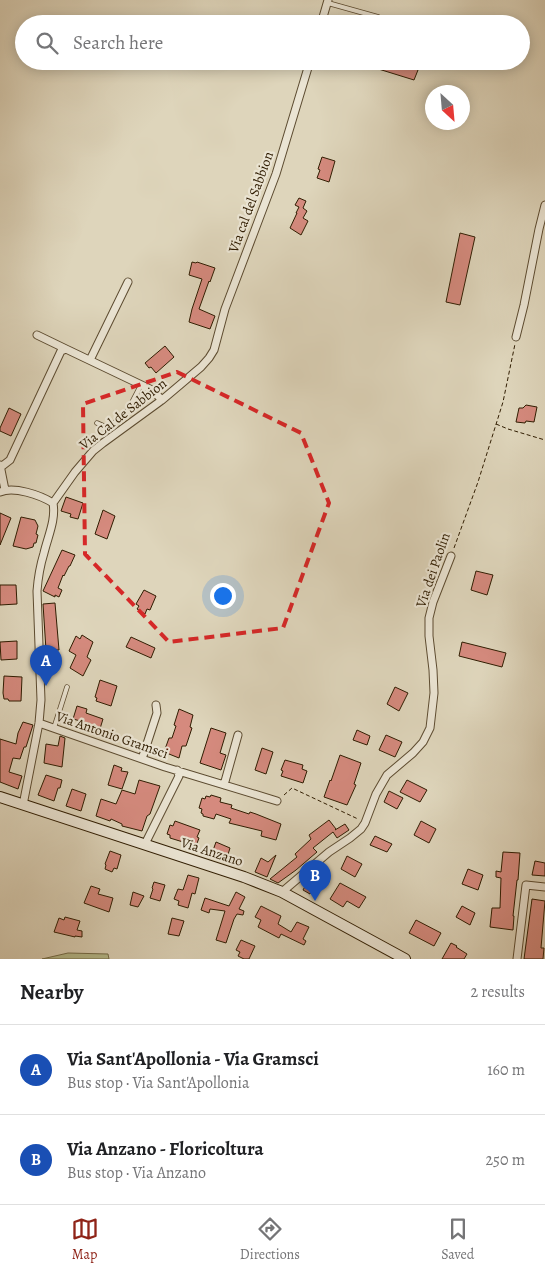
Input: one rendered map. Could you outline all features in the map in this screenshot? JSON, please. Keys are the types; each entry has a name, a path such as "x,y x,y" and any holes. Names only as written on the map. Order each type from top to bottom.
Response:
{"main road":[{"name":"Via Anzano","path":"0,797 244,877 282,892 405,959"}],"street":[{"path":"323,15 327,1"},
{"name":"Via cal del Sabbion","path":"214,350 225,309 276,174 307,70"},
{"path":"516,337 545,205"},
{"path":"90,360 128,282"},
{"path":"37,335 152,390 162,400"},
{"path":"23,805 39,723 41,700 38,576 52,525 54,510 53,503 47,499 13,489 3,491 0,466 10,460 61,351 66,349"},
{"name":"Via Cal de Sabbion","path":"53,503 74,472 93,451 162,400 200,367 214,350"},
{"name":"Via dei Paolin","path":"282,892 329,852 356,834 365,823 376,794 387,775 423,742 430,728 434,693 434,670 429,636 429,618 433,602 451,556"},
{"path":"142,759 157,713 156,705"},
{"name":"Via Antonio Gramsci","path":"39,723 142,759 277,801"},
{"path":"224,785 238,735"},
{"name":"Via Antonio Gramsci","path":"145,844 179,776 177,770"},
{"path":"517,959 526,885 545,888"}],"lane":[{"path":"327,1 372,15"},
{"path":"97,423 110,426 126,414 142,385"},
{"path":"54,728 67,687"}],"path":[{"name":"Via dei Paolin","path":"451,556 478,482 503,402 516,337"},
{"path":"495,423 545,440"},
{"path":"277,801 292,788 365,823"}],"highlighted area":[{"path":"177,372 301,433 329,503 283,628 169,642 85,554 83,404"}],"green space":[{"path":"68,953 108,954 109,959 42,959"}],"building":[{"path":"382,70 418,70 414,80"},
{"path":"322,157 335,161 329,182 317,178"},
{"path":"299,198 306,201 303,208 307,211 303,218 308,221 301,235 290,228 299,207 295,205"},
{"path":"460,233 475,237 460,305 446,302"},
{"path":"192,262 215,268 199,309 215,316 210,329 189,322 202,279 189,275"},
{"path":"165,346 174,357 156,373 145,363"},
{"path":"526,405 537,407 534,422 516,422 519,408 523,408"},
{"path":"9,408 21,414 11,436 0,431"},
{"path":"66,497 83,503 78,519 70,517 71,514 61,511"},
{"path":"103,510 115,516 107,539 95,534"},
{"path":"0,513 11,518 0,545"},
{"path":"21,517 35,520 38,526 36,543 34,543 33,547 26,549 13,546"},
{"path":"62,550 75,555 63,575 58,588 62,590 59,597 55,595 55,597 43,591"},
{"path":"476,571 493,575 487,595 471,590"},
{"path":"0,585 16,585 17,604 0,605"},
{"path":"144,590 156,596 150,610 147,609 145,614 137,609 139,606 136,604"},
{"path":"55,603 59,650 46,650 43,604"},
{"path":"82,635 93,642 87,657 91,660 83,676 70,668 76,655 69,651 76,636 80,639"},
{"path":"131,637 155,648 151,658 126,647"},
{"path":"17,641 17,659 1,660 0,642"},
{"path":"462,642 506,653 502,667 459,656"},
{"path":"4,676 22,677 21,701 4,699"},
{"path":"100,680 117,686 111,706 96,701 97,698 95,697"},
{"path":"395,687 408,693 399,711 387,704"},
{"path":"77,706 87,709 86,713 103,719 99,732 90,729 91,724 73,719"},
{"path":"179,709 193,715 190,727 192,728 186,746 182,746 179,758 164,752 169,738 172,738"},
{"path":"23,722 33,725 20,759 13,758 9,772 22,776 18,789 0,782 0,739 16,744"},
{"path":"211,728 226,733 220,753 226,755 221,770 200,763"},
{"path":"357,730 370,736 367,745 353,740"},
{"path":"386,735 402,742 395,757 379,750"},
{"path":"60,736 65,738 62,767 44,763 46,744 58,746"},
{"path":"262,748 273,752 266,774 255,770"},
{"path":"340,755 361,763 354,784 356,785 347,805 324,797"},
{"path":"285,760 303,765 302,769 307,771 303,783 281,776"},
{"path":"114,765 122,768 121,771 128,772 122,789 108,785"},
{"path":"46,775 62,780 54,801 38,795"},
{"path":"139,780 160,786 142,831 122,826 122,824 111,819 110,821 96,816 101,799 116,804 122,790 135,794"},
{"path":"407,780 427,790 420,802 400,792"},
{"path":"72,789 86,794 81,811 66,806"},
{"path":"389,791 403,798 397,809 384,802"},
{"path":"211,795 221,798 220,802 232,805 231,808 249,814 250,812 281,824 276,840 261,836 262,831 229,823 231,819 216,814 214,819 203,816 201,813 202,809 199,808 202,798 205,799 206,796 210,797"},
{"path":"329,820 335,830 345,824 349,830 337,838 333,832 313,848 317,852 278,883 270,879 297,857 295,854 311,839 309,835"},
{"path":"175,821 200,830 196,846 170,838 170,835 167,834 170,825 173,826"},
{"path":"421,821 436,829 429,843 414,835"},
{"path":"375,836 392,844 387,852 370,845"},
{"path":"216,842 230,848 226,861 211,856"},
{"path":"110,851 121,855 117,869 114,868 112,872 105,869"},
{"path":"503,852 520,853 513,930 490,927 492,908 500,908 501,878 496,877 496,871 501,872"},
{"path":"276,855 267,877 255,872 261,858 268,862"},
{"path":"347,856 362,864 355,877 341,869"},
{"path":"535,861 545,863 545,876 532,875"},
{"path":"468,869 483,875 478,890 462,884"},
{"path":"188,875 199,878 195,894 192,893 188,908 178,905 179,901 174,899 178,889 183,890"},
{"path":"309,879 321,885 316,894 311,891 310,894 303,890"},
{"path":"154,882 165,885 160,901 150,898"},
{"path":"340,883 366,897 359,908 347,901 343,907 330,899"},
{"path":"91,886 100,889 98,894 113,898 109,912 84,903"},
{"path":"133,892 144,896 138,907 130,905"},
{"path":"236,892 245,897 239,909 244,911 243,915 237,914 226,943 216,940 225,911 210,909 209,913 201,910 205,898 229,906"},
{"path":"532,899 545,901 541,948 544,948 543,959 524,959"},
{"path":"261,906 281,916 278,924 291,932 297,922 309,927 303,939 306,941 304,945 281,934 279,938 258,927 261,920 255,917"},
{"path":"462,906 475,913 470,925 456,917"},
{"path":"65,917 80,921 77,930 82,931 82,937 54,932 59,918 64,920"},
{"path":"172,918 184,921 179,936 168,934"},
{"path":"416,920 441,933 434,946 409,933"},
{"path":"241,940 255,946 249,959 238,956 240,952 236,950"},
{"path":"451,943 467,954 464,959 442,959"}],"place":[{"name":"Via Sant'Apollonia - Via Gramsci","path":"46,686"},
{"name":"Via Anzano - Floricoltura","path":"315,901"}]}
